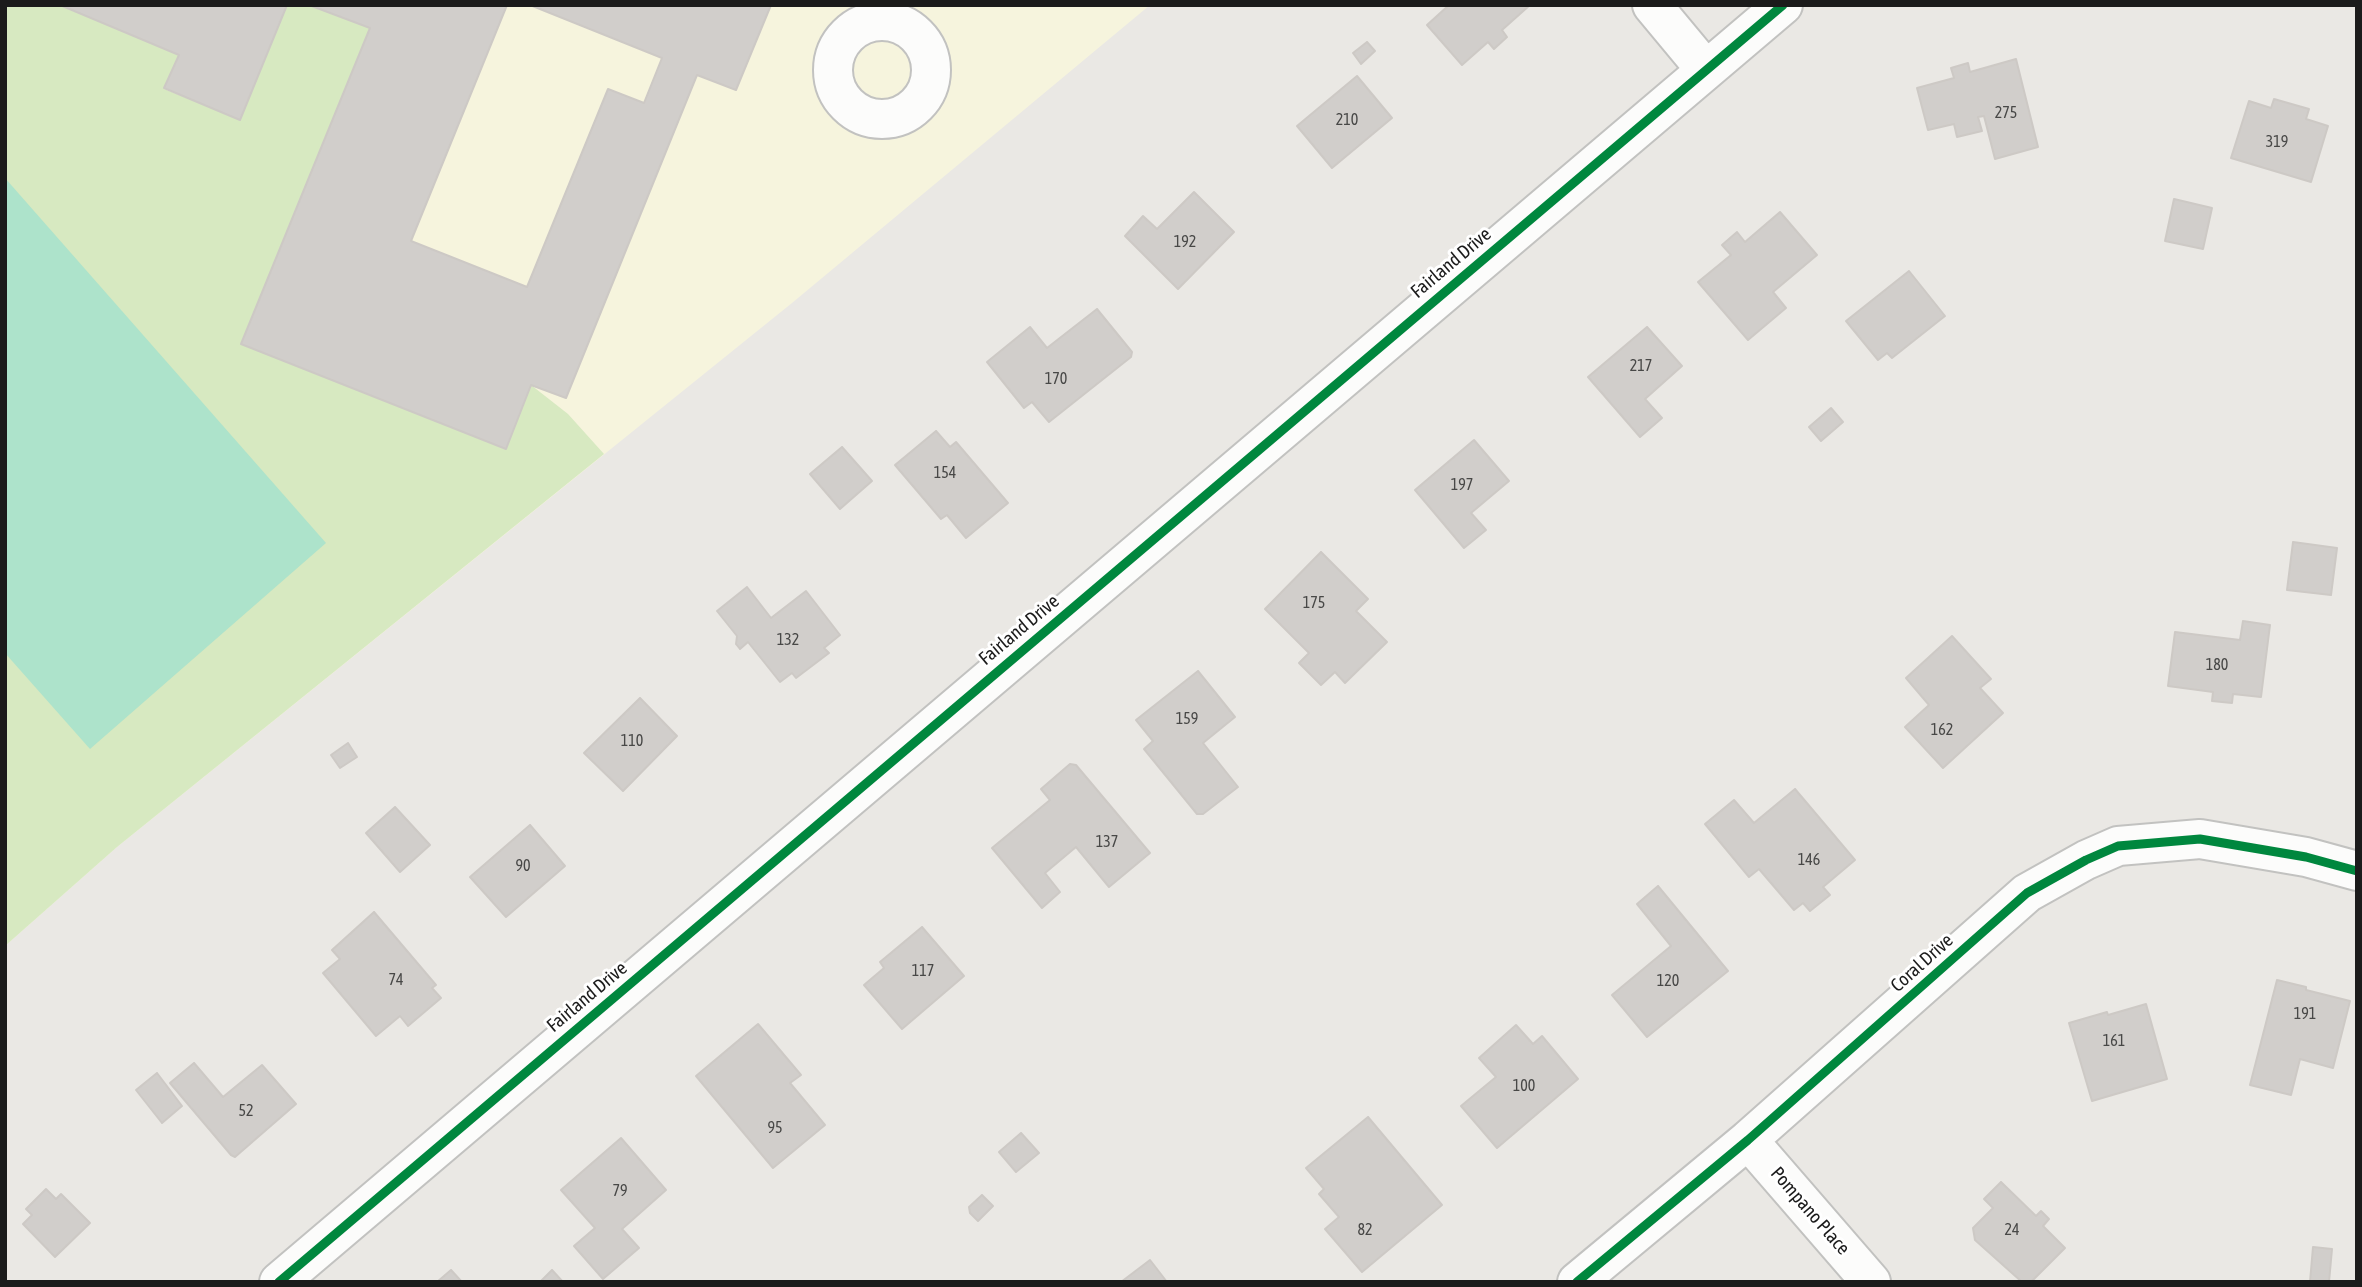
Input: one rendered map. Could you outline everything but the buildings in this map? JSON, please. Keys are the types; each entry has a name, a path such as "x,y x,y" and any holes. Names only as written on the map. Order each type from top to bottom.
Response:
{"street":[{"path":"1652,5 1706,69"},
{"name":"Fairland Drive","path":"279,1282 1783,5"},
{"name":"Coral Drive","path":"1577,1282 1748,1140 2028,893 2086,860 2118,846 2200,839 2306,857 2357,871"},
{"name":"Pompano Place","path":"1748,1140 1871,1282"}],"shaded area":[{"path":"5,5 1150,5 792,303 117,847 5,946"}],"green space":[{"path":"5,5 60,5 179,55 164,89 240,119 287,5 309,5 370,28 242,344 505,449 531,385 568,414 604,454 117,847 5,946"},
{"path":"5,178 326,543 90,749 5,653"}],"cycle path":[{"path":"279,1282 1783,5"},
{"path":"1577,1282 1748,1140 2027,893 2086,860 2118,846 2200,839 2306,857 2357,871"}]}
